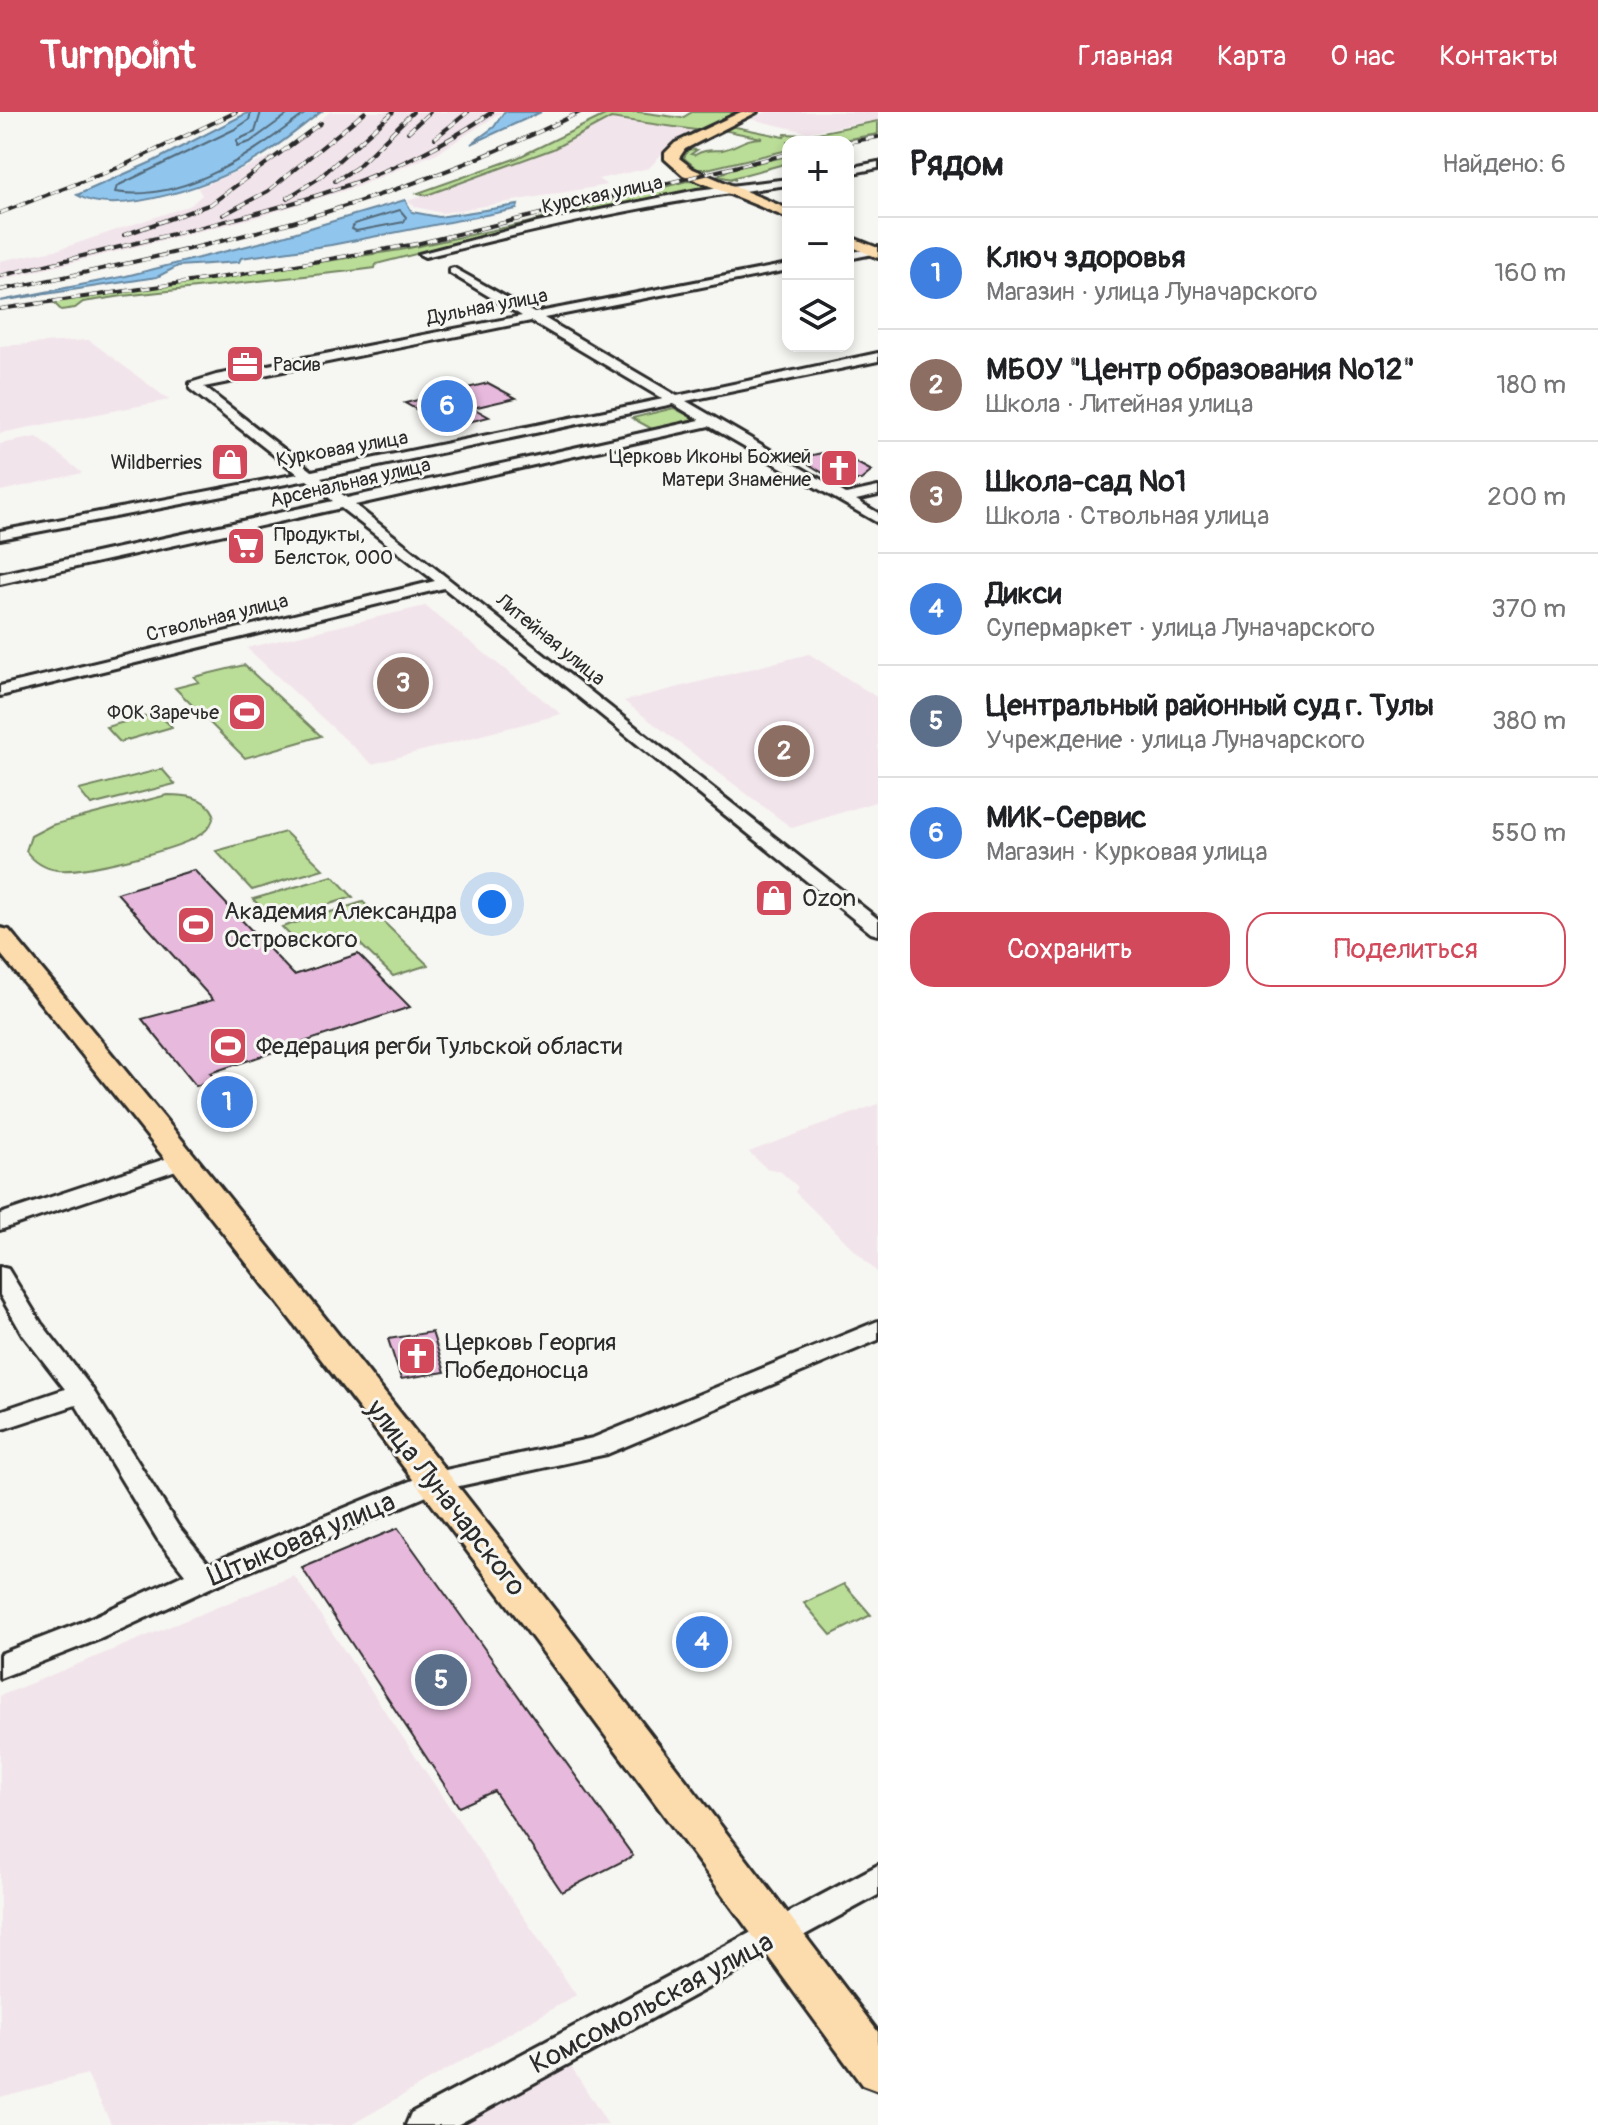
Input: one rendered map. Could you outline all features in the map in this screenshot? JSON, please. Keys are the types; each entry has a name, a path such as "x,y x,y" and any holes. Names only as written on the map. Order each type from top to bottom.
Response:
{"main road":[{"path":"751,112 688,141 672,153 672,159 679,167 782,211"},
{"path":"854,242 877,251"},
{"name":"улица Луначарского","path":"0,936 183,1160 436,1481 878,2069"}],"street":[{"path":"854,170 878,165"},
{"name":"Курская улица","path":"425,254 537,226 728,188 755,188 782,183"},
{"path":"854,255 877,251"},
{"name":"Дульная улица","path":"195,386 216,379 532,315 782,268"},
{"path":"454,271 878,519"},
{"name":"Курковая улица","path":"0,535 507,436 878,357"},
{"name":"Литейная улица","path":"195,386 878,929"},
{"name":"Арсенальная улица","path":"0,579 709,422"},
{"path":"843,499 878,491"},
{"name":"Ствольная улица","path":"0,691 443,584"},
{"path":"0,1222 183,1160"},
{"path":"0,1275 32,1329 82,1393 168,1533 204,1578"},
{"name":"Штыковая улица","path":"0,1666 90,1631 204,1578 436,1481 598,1447 878,1330"},
{"path":"0,1421 82,1393"},
{"name":"Комсомольская улица","path":"423,2125 878,1879"}],"shaded area":[{"path":"330,112 502,112 439,152 359,186 257,217 0,280 0,261 60,249 191,205 202,195 198,188 268,158 296,141"},
{"path":"766,112 878,112 878,120 807,132 751,119"},
{"path":"611,118 697,130 670,145 649,168 598,179 607,185 442,213 416,207 408,201 553,149"},
{"path":"89,340 169,400 0,433 0,346"},
{"path":"37,437 82,473 0,491 0,444"},
{"path":"425,606 561,714 372,764 247,648"},
{"path":"809,654 878,698 878,801 792,828 624,701"},
{"path":"878,1104 878,1273 795,1192 798,1187 780,1171 766,1168 749,1152"},
{"path":"294,1576 576,1995 351,2125 112,2125 87,2074 0,2097 0,1696"},
{"path":"571,2066 608,2125 461,2125"}],"green space":[{"path":"611,112 682,118 692,112 737,112 670,145 696,130 611,118 553,149 427,195 418,193 517,158"},
{"path":"878,121 878,134 854,138 784,136 808,135"},
{"path":"731,126 782,137 782,151 707,169 697,169 684,158 688,149 697,150 691,154 695,155 762,138 722,130"},
{"path":"782,157 782,165 732,178 736,180 718,176 732,168"},
{"path":"687,181 703,182 713,187 567,216 376,264 375,268 123,296 83,302 75,308 61,310 53,302 400,250 526,223"},
{"path":"674,408 695,419 652,429 632,418"},
{"name":"ФОК Заречье","path":"244,665 321,736 245,758 175,688 199,682 194,677"},
{"path":"157,713 172,727 120,742 106,727"},
{"path":"162,769 175,784 91,805 79,790"},
{"path":"167,795 187,796 206,803 214,814 212,823 201,834 174,846 87,868 52,869 39,864 26,851 31,836 52,825"},
{"path":"285,832 323,869 252,890 216,851"},
{"path":"333,876 353,897 273,921 253,899"},
{"path":"363,902 428,965 393,976 351,935 304,950 282,927"},
{"path":"844,1584 871,1615 831,1635 804,1603"}],"water":[{"path":"249,112 321,112 260,157 196,186 118,203 95,202 77,195 154,161"},
{"path":"504,112 541,112 471,144 494,127"},
{"path":"405,200 412,212 439,217 518,205 517,209 331,245 241,258 239,262 178,266 157,277 0,301 126,276 259,243"}],"building":[{"path":"488,383 516,398 473,408 489,417 448,427 405,403"},
{"name":"Церковь Иконы Божией Матери Знамение","path":"831,451 872,471 861,480 834,480 799,458"},
{"path":"194,870 294,975 358,954 410,1007 210,1073 215,1079 196,1086 142,1019 213,1000 117,893"},
{"name":"Церковь Георгия Победоносца","path":"432,1332 445,1372 401,1379 388,1339"},
{"path":"398,1528 633,1856 562,1892 494,1791 459,1807 302,1568"}],"railway":[{"path":"0,213 120,167 236,112"},
{"path":"223,215 268,191 365,112"},
{"path":"287,198 319,178 393,112"},
{"path":"335,181 356,168 413,112"},
{"path":"408,132 430,112"},
{"path":"435,138 468,112"},
{"path":"0,276 260,212 341,188 418,155 492,112"},
{"path":"0,290 224,241 368,199 510,145 580,112"},
{"path":"124,235 211,204 321,123"},
{"path":"854,141 878,137"},
{"path":"0,309 238,275 416,244 782,155"}],"place":[{"name":"Расив","path":"245,364"},
{"name":"МИК-Сервис","path":"447,406"},
{"name":"Wildberries","path":"230,462"},
{"name":"Церковь Иконы Божией Матери Знамение","path":"839,468"},
{"name":"Продукты, Белсток, ООО","path":"246,546"},
{"name":"Школа-сад №1","path":"403,683"},
{"name":"ФОК Заречье","path":"247,712"},
{"name":"МБОУ \"Центр образования №12\"","path":"784,751"},
{"name":"Ozon","path":"774,898"},
{"name":"Академия Александра Островского","path":"196,925"},
{"name":"Федерация регби Тульской области","path":"228,1046"},
{"name":"Ключ здоровья","path":"227,1102"},
{"name":"Церковь Георгия Победоносца","path":"417,1356"},
{"name":"Дикси","path":"702,1642"},
{"name":"Центральный районный суд г. Тулы","path":"441,1680"}]}
